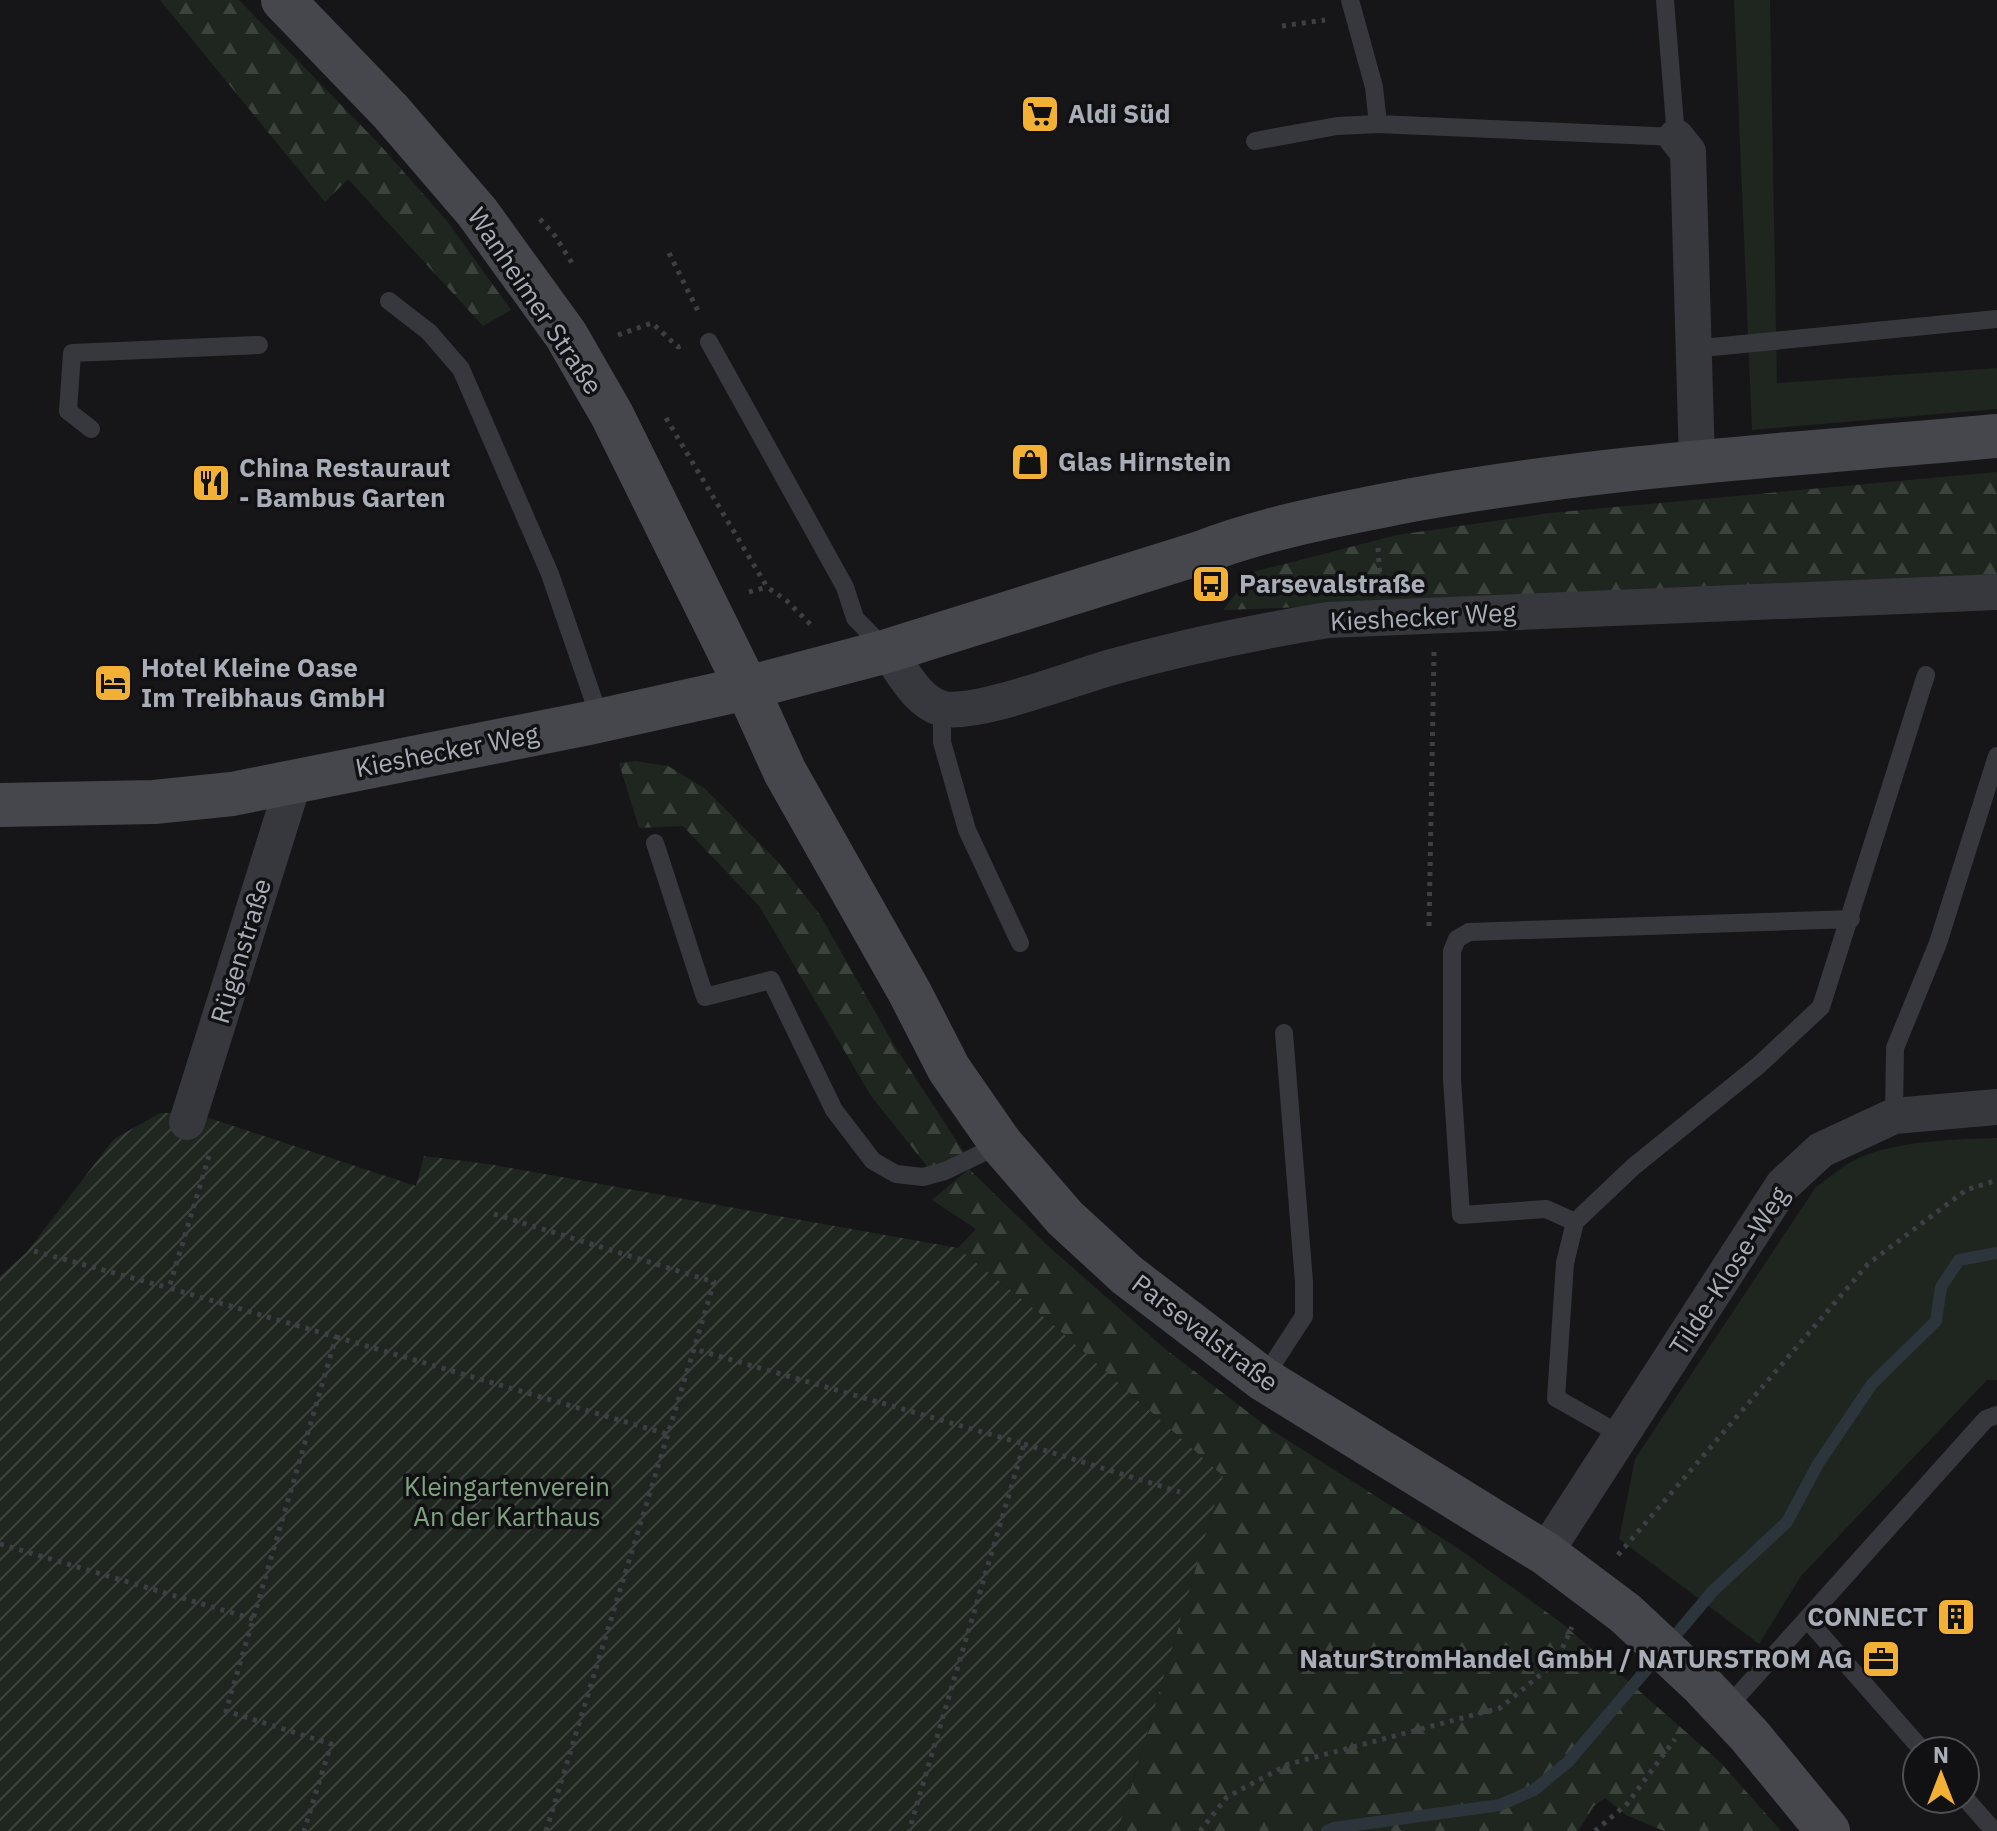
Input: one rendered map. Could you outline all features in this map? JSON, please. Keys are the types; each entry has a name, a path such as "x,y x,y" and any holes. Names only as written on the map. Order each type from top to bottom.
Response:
{"street":[{"name":"Wanheimer Straße","path":"283,0 391,112 477,212 566,335 612,415 747,688"},
{"path":"1676,137 1688,152 1697,463"},
{"name":"Kieshecker Weg","path":"0,805 154,802 232,794 747,688 887,651 1235,540 1376,507 1589,472 1997,436"},
{"name":"Kieshecker Weg","path":"942,709 974,709 1112,667 1249,633 1328,620 1997,592"},
{"path":"887,651 923,700 942,709"},
{"name":"Parsevalstraße","path":"747,688 785,772 910,993 949,1069 1001,1144 1065,1218 1127,1275 1263,1379 1545,1553 1625,1613 1749,1735 1828,1831"},
{"name":"Rügenstraße","path":"187,1122 294,781"},
{"name":"Tilde-Klose-Weg","path":"1545,1553 1783,1185 1821,1150 1894,1116 1997,1107"}],"lane":[{"path":"1255,141 1337,126 1378,124 1676,137 1665,0"},
{"path":"1352,8 1374,87 1378,124"},
{"path":"389,301 429,332 461,369 550,574 600,719"},
{"path":"1692,349 1997,319"},
{"path":"709,342 845,587 855,618 887,651"},
{"path":"91,429 68,411 72,353 259,345"},
{"path":"1621,1435 1556,1398 1565,1263 1575,1222 1633,1167 1759,1065 1821,1007 1926,675"},
{"path":"942,709 942,742 967,830 1020,943"},
{"path":"1894,1116 1895,1048 1938,943 1997,756"},
{"path":"655,843 705,997 771,980 834,1110 873,1161 896,1174 923,1177 945,1171 1001,1144"},
{"path":"1575,1222 1546,1209 1461,1215 1452,1079 1452,951 1457,939 1469,932 1851,919"},
{"path":"1263,1379 1304,1316 1284,1033"},
{"path":"1713,1697 1807,1619 1986,1419 1997,1415"},
{"path":"1807,1619 1909,1735"},
{"path":"1980,1815 1994,1831"}],"path":[{"path":"1282,26 1352,8"},
{"path":"669,253 694,300 709,342"},
{"path":"618,335 652,323 678,347"},
{"path":"1376,507 1382,617"},
{"path":"767,587 811,623 840,663"},
{"path":"1429,933 1434,615"},
{"path":"169,1288 217,1131 187,1122"},
{"path":"1200,1831 1227,1797 1289,1764 1500,1708 1556,1662 1591,1587 1868,1264 1966,1190 1997,1180"},
{"path":"494,1214 714,1282 546,1831"},
{"path":"34,1251 667,1434"},
{"path":"304,1831 331,1744 226,1711 336,1337"},
{"path":"694,1349 1180,1492"},
{"path":"909,1831 1024,1444"},
{"path":"0,1544 253,1619"},
{"path":"1595,1831 1627,1804 1675,1739"}],"green space":[{"path":"160,0 239,0 379,144 447,221 511,310 483,326 348,179 325,202"},
{"path":"1734,0 1770,0 1777,383 1997,368 1997,409 1752,430"},
{"path":"1997,472 1997,583 1223,610 1253,572 1397,535 1550,513"},
{"path":"635,761 668,766 704,788 779,863 820,915 894,1045 965,1154 931,1171 871,1096 760,907 683,826 639,828 619,763"},
{"name":"Kleingartenverein An der Karthaus","path":"160,1113 194,1113 416,1186 424,1156 488,1164 958,1248 1049,1321 1223,1476 1118,1831 0,1831 0,1276 26,1253 114,1139"},
{"path":"1997,1138 1997,1380 1987,1380 1801,1576 1759,1644 1619,1539 1635,1459 1816,1187 1851,1162 1902,1145"},
{"path":"969,1169 1048,1246 1164,1348 1270,1429 1456,1547 1563,1624 1720,1762 1781,1831 1664,1831 1626,1815 1605,1798 1594,1806 1578,1831 1118,1831 1223,1476 1049,1321 958,1248 976,1229 932,1200"}],"waterway":[{"path":"1327,1831 1500,1805 1534,1790 1568,1762 1713,1591 1787,1522 1818,1464 1872,1384 1936,1321 1941,1287 1959,1260 1997,1253"}],"place":[{"name":"Aldi Süd","path":"1040,114"},
{"name":"Glas Hirnstein","path":"1030,462"},
{"name":"China Restauraut - Bambus Garten","path":"211,483"},
{"name":"Parsevalstraße","path":"1211,584"},
{"name":"Hotel Kleine Oase Im Treibhaus GmbH","path":"113,683"},
{"name":"CONNECT","path":"1956,1617"},
{"name":"NaturStromHandel GmbH / NATURSTROM AG","path":"1881,1659"}]}
